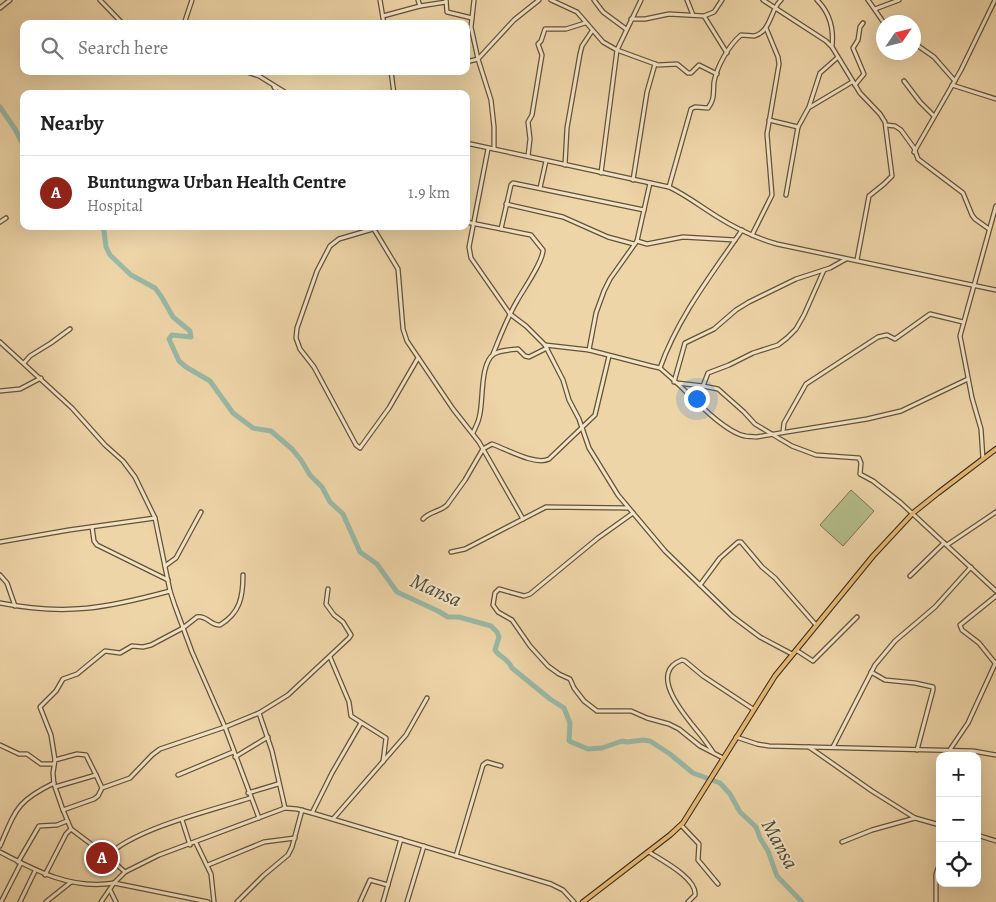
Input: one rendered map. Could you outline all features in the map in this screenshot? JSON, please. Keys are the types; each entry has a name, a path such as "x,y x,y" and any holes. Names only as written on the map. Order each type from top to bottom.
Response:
{"main road":[{"path":"583,902 681,825 769,684 884,543 913,513 996,449"}],"street":[{"path":"0,8 10,0"},
{"path":"100,0 119,20"},
{"path":"185,20 192,0"},
{"path":"380,0 384,20"},
{"path":"418,0 420,6"},
{"path":"474,0 471,27 490,100 494,127 494,149"},
{"path":"470,61 478,59 514,20 539,0"},
{"path":"551,0 577,12 603,42 617,50 662,66 672,63 677,64 690,74 699,65 717,74"},
{"path":"594,0 603,12 626,30"},
{"path":"601,173 617,50 641,0"},
{"path":"687,0 692,15"},
{"path":"631,19 644,19 669,14 704,16 714,12 722,0"},
{"path":"763,0 774,9 821,37 832,47 853,83 880,114 886,125 892,176 869,196 857,260"},
{"path":"669,188 691,109 696,107 707,109 710,107 714,98 714,83 727,53 739,37 755,35 766,28 774,9 781,0"},
{"path":"818,0 829,17 833,34 832,47"},
{"path":"868,0 879,15"},
{"path":"875,9 898,0"},
{"path":"914,152 955,81 995,0"},
{"path":"383,16 446,1 446,9 449,13 472,18"},
{"path":"704,16 727,53"},
{"path":"528,156 530,138 528,122 532,115 542,55 538,44 545,29 566,29 585,22"},
{"path":"809,107 853,83 864,74 853,50 863,23"},
{"path":"752,235 772,195 767,144 769,120 779,64 766,28"},
{"path":"565,165 567,128 580,54 582,46 592,31"},
{"path":"921,48 934,57 955,81"},
{"path":"786,195 798,127 809,107 820,73 838,58"},
{"path":"633,180 647,92 655,64"},
{"path":"256,75 282,90"},
{"path":"392,75 393,90"},
{"path":"904,81 920,102 934,116"},
{"path":"272,84 276,90"},
{"path":"952,85 996,99"},
{"path":"769,120 798,127"},
{"path":"886,125 895,126 901,130 918,159 964,192 972,215 990,229"},
{"path":"470,144 669,188 684,195 724,221 752,235 777,244 996,290"},
{"path":"488,149 469,247 471,258 510,314 526,326 546,347 563,380 569,400 582,427 589,448 613,488 628,508 665,551 745,627 792,654"},
{"path":"540,188 546,161"},
{"path":"501,229 513,183 644,210"},
{"path":"589,350 596,313 604,291 610,279 636,243 650,183"},
{"path":"506,204 563,217 608,236 636,243 647,244 683,237 735,240"},
{"path":"982,459 981,429 968,379 960,336 996,206"},
{"path":"0,222 6,218"},
{"path":"470,222 533,237 544,253 527,287 510,314 489,360 481,390 480,417 472,433"},
{"path":"364,230 339,239 330,246 317,271 297,328 297,342 314,367 356,445 360,448 389,408 418,358"},
{"path":"375,230 398,269 405,337 453,409 483,449 523,519"},
{"path":"660,368 669,343 742,230"},
{"path":"675,382 685,343 714,329 736,310 749,302 789,282 824,270 846,258"},
{"path":"703,386 708,373 729,365 753,352 778,345 788,338 796,329 809,306 824,270"},
{"path":"783,432 784,423 806,384 878,337 887,335 896,339 930,314 963,322"},
{"path":"24,363 30,356 51,344 70,329"},
{"path":"0,342 72,408 105,445 129,468 146,497 155,518 170,592 192,652 225,727 248,793 259,818"},
{"path":"493,354 518,349 525,356 530,357 546,347 589,350 660,368 718,421 744,436 771,434 867,419 906,410 968,379"},
{"path":"423,519 447,505 465,480 483,449 492,444 522,456 546,461 595,415 609,356"},
{"path":"0,391 20,389 41,378"},
{"path":"675,382 713,387 726,395 756,424 792,446 811,454 859,458 861,463 860,474 913,513 996,591"},
{"path":"451,552 465,549 546,507 628,508"},
{"path":"165,566 176,558 202,512"},
{"path":"910,576 946,544 996,512"},
{"path":"633,513 591,544 530,594 524,596 499,589 494,593 492,604 498,612 512,620 530,646 548,666 570,679 574,688 592,708 600,712 634,711 647,718 669,724 679,729 700,746 723,758"},
{"path":"0,542 92,526 155,518"},
{"path":"92,526 94,541 98,545 168,580"},
{"path":"700,585 720,558 738,542 741,542 816,625"},
{"path":"833,747 871,672 884,653 935,607 971,568"},
{"path":"0,575 7,583 15,606"},
{"path":"125,872 71,829 54,785 55,760 51,735 40,707 56,691 63,679 77,674 105,651 120,653 132,646 143,647 151,645 183,628 200,616 217,626 224,623 236,611 242,600 244,575"},
{"path":"63,810 98,796 102,788 130,778 156,751 259,713 288,695 351,635 343,622 334,615 326,604 328,590"},
{"path":"0,603 42,610 72,610 122,604 170,592"},
{"path":"949,751 968,723 995,663 979,643 962,630 960,626 996,596"},
{"path":"795,650 813,660 858,617"},
{"path":"330,657 349,702 351,716 386,738 382,763"},
{"path":"714,753 672,695 667,678 673,665 682,660 685,661 696,671 753,709"},
{"path":"871,672 885,680 932,687 933,690 917,750"},
{"path":"333,819 406,735 427,698"},
{"path":"259,713 268,737 285,808"},
{"path":"312,813 332,773 361,723"},
{"path":"235,757 268,737"},
{"path":"736,737 769,746 984,752 996,755"},
{"path":"0,746 16,753 26,754 40,764 54,764"},
{"path":"808,747 852,778 915,818 936,824"},
{"path":"178,775 233,752"},
{"path":"55,760 77,754 86,755 102,788"},
{"path":"456,856 483,765 489,762 501,766"},
{"path":"0,846 13,816 22,803 33,794 54,785 96,775"},
{"path":"248,793 278,784"},
{"path":"107,856 116,847 127,841 182,820 250,798"},
{"path":"101,902 114,882 125,872 159,855 285,808 302,810 558,886 574,902"},
{"path":"237,902 264,875 288,855 295,838 302,810"},
{"path":"842,842 872,830 915,818"},
{"path":"182,820 190,845"},
{"path":"1,902 38,826 57,825 67,821"},
{"path":"681,825 699,844 698,860 718,884"},
{"path":"45,875 66,834 71,829"},
{"path":"981,836 996,840"},
{"path":"208,865 264,842 295,838"},
{"path":"383,902 401,839"},
{"path":"196,842 208,865 212,879 214,902"},
{"path":"406,902 424,846"},
{"path":"0,852 45,875 71,882 102,885 114,882 208,902"},
{"path":"649,852 684,875 694,885 695,894 688,902"},
{"path":"20,902 35,870"},
{"path":"360,902 370,880 388,885"},
{"path":"46,902 71,882"},
{"path":"936,887 936,902"},
{"path":"110,889 116,902"}],"green space":[{"path":"851,490 874,511 843,546 820,525"}],"waterway":[{"name":"Mansa","path":"0,107 20,139"},
{"name":"Mansa","path":"103,230 106,247 110,255 131,275 155,288 173,317 190,331 191,337 172,335 169,339 179,361 210,381 233,413 253,428 271,431 292,449 310,475 322,487 330,502 343,514 360,552 377,564 397,592 448,617 459,617 491,626 499,637 495,650 512,668 564,708 570,723 569,741 588,749 602,748 622,741 650,741 670,754 693,773 720,783 730,794 740,812 756,827 768,851 777,876 802,902"}],"place":[{"name":"Buntungwa Urban Health Centre","path":"102,858"}]}
